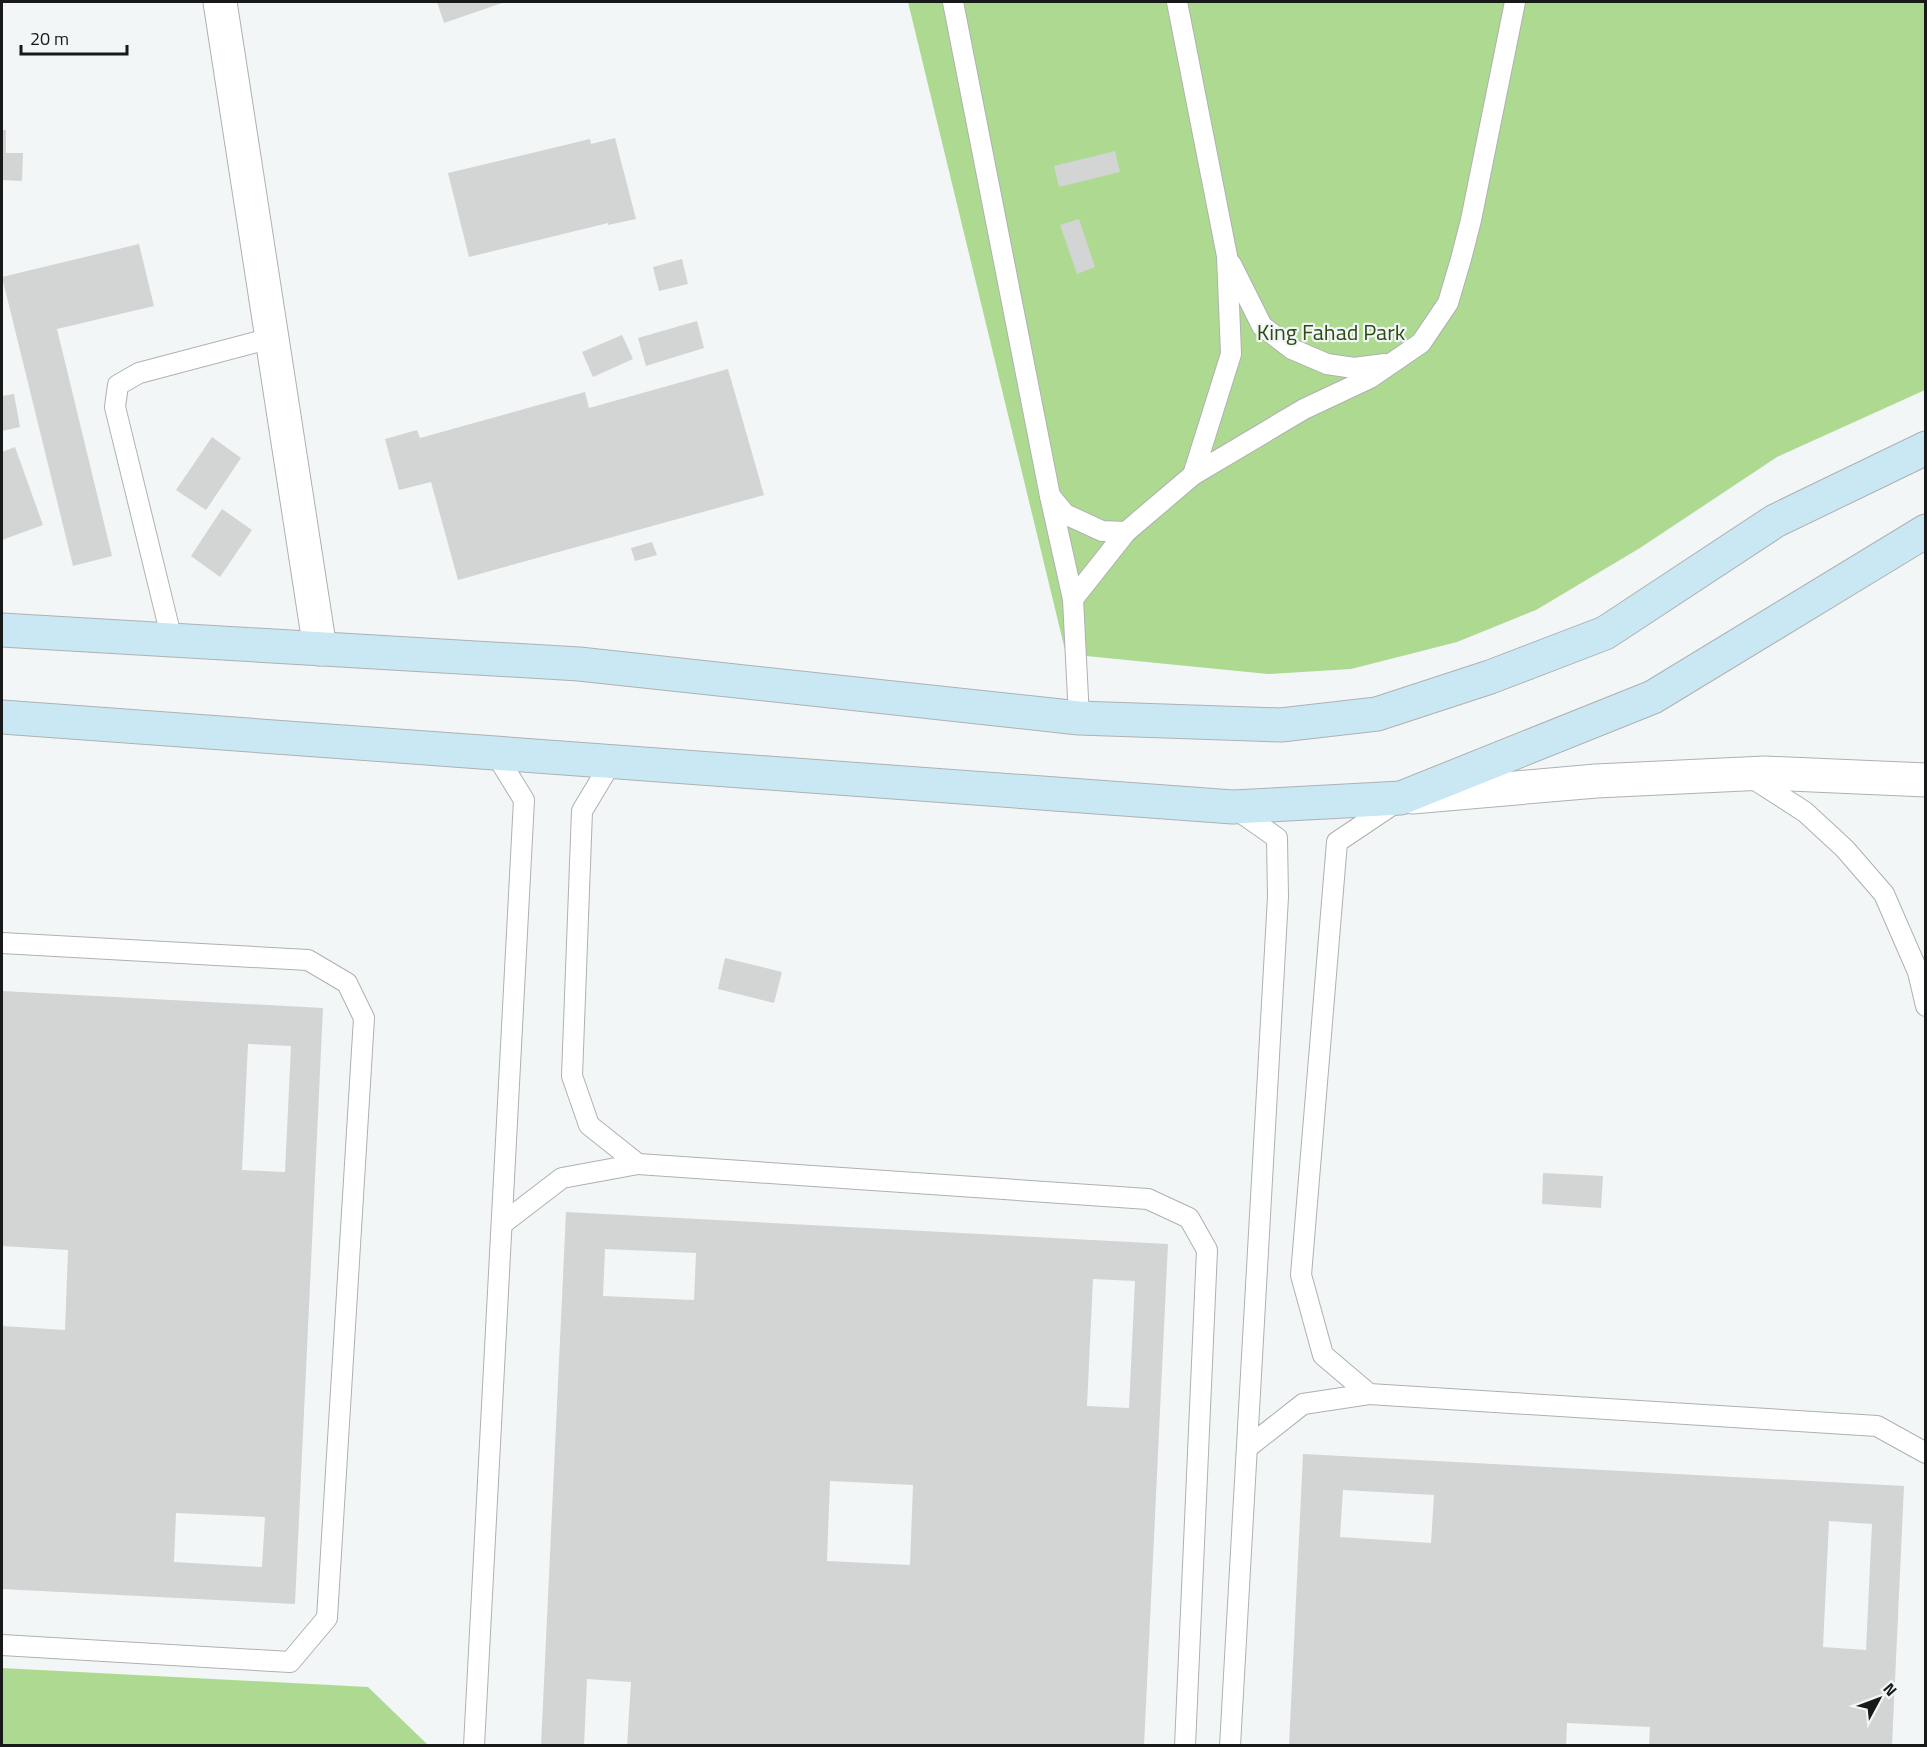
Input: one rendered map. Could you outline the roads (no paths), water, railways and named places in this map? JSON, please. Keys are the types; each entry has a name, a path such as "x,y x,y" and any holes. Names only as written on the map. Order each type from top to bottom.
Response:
{"street":[{"path":"220,2 320,649"},
{"path":"2,630 579,664 1079,718 1281,725 1377,714 1490,677 1605,633 1775,521 1926,448"},
{"path":"1401,798 1653,698 1926,531"},
{"path":"2,717 1233,807 1401,798 1596,781 1765,773 1926,780"}],"lane":[{"path":"953,2 1050,496 1073,599 1079,718"},
{"path":"1177,2 1227,256 1231,354 1192,475"},
{"path":"1073,599 1126,531 1192,475 1304,409 1370,378 1421,343 1448,303 1471,220 1515,2"},
{"path":"1227,256 1262,326 1292,349 1327,364 1354,368 1392,363"},
{"path":"172,640 115,408 118,385 139,373 272,338"},
{"path":"1050,496 1065,514 1102,531 1126,531"},
{"path":"474,1746 524,800 495,753"},
{"path":"612,761 582,811 572,1076 589,1125 638,1164"},
{"path":"1746,774 1805,812 1845,849 1884,894 1918,972 1926,1006"},
{"path":"1369,1394 1323,1355 1302,1275 1338,842 1401,798"},
{"path":"1230,1746 1278,897 1277,838 1233,807"},
{"path":"2,943 308,960 347,983 364,1018 327,1618 290,1662 2,1645"},
{"path":"502,1224 562,1178 638,1164 1148,1199 1189,1218 1207,1250 1185,1746"},
{"path":"1247,1448 1303,1404 1369,1394 1877,1426 1926,1452"}],"park label":[{"name":"King Fahad Park","path":"1331,332"}]}
